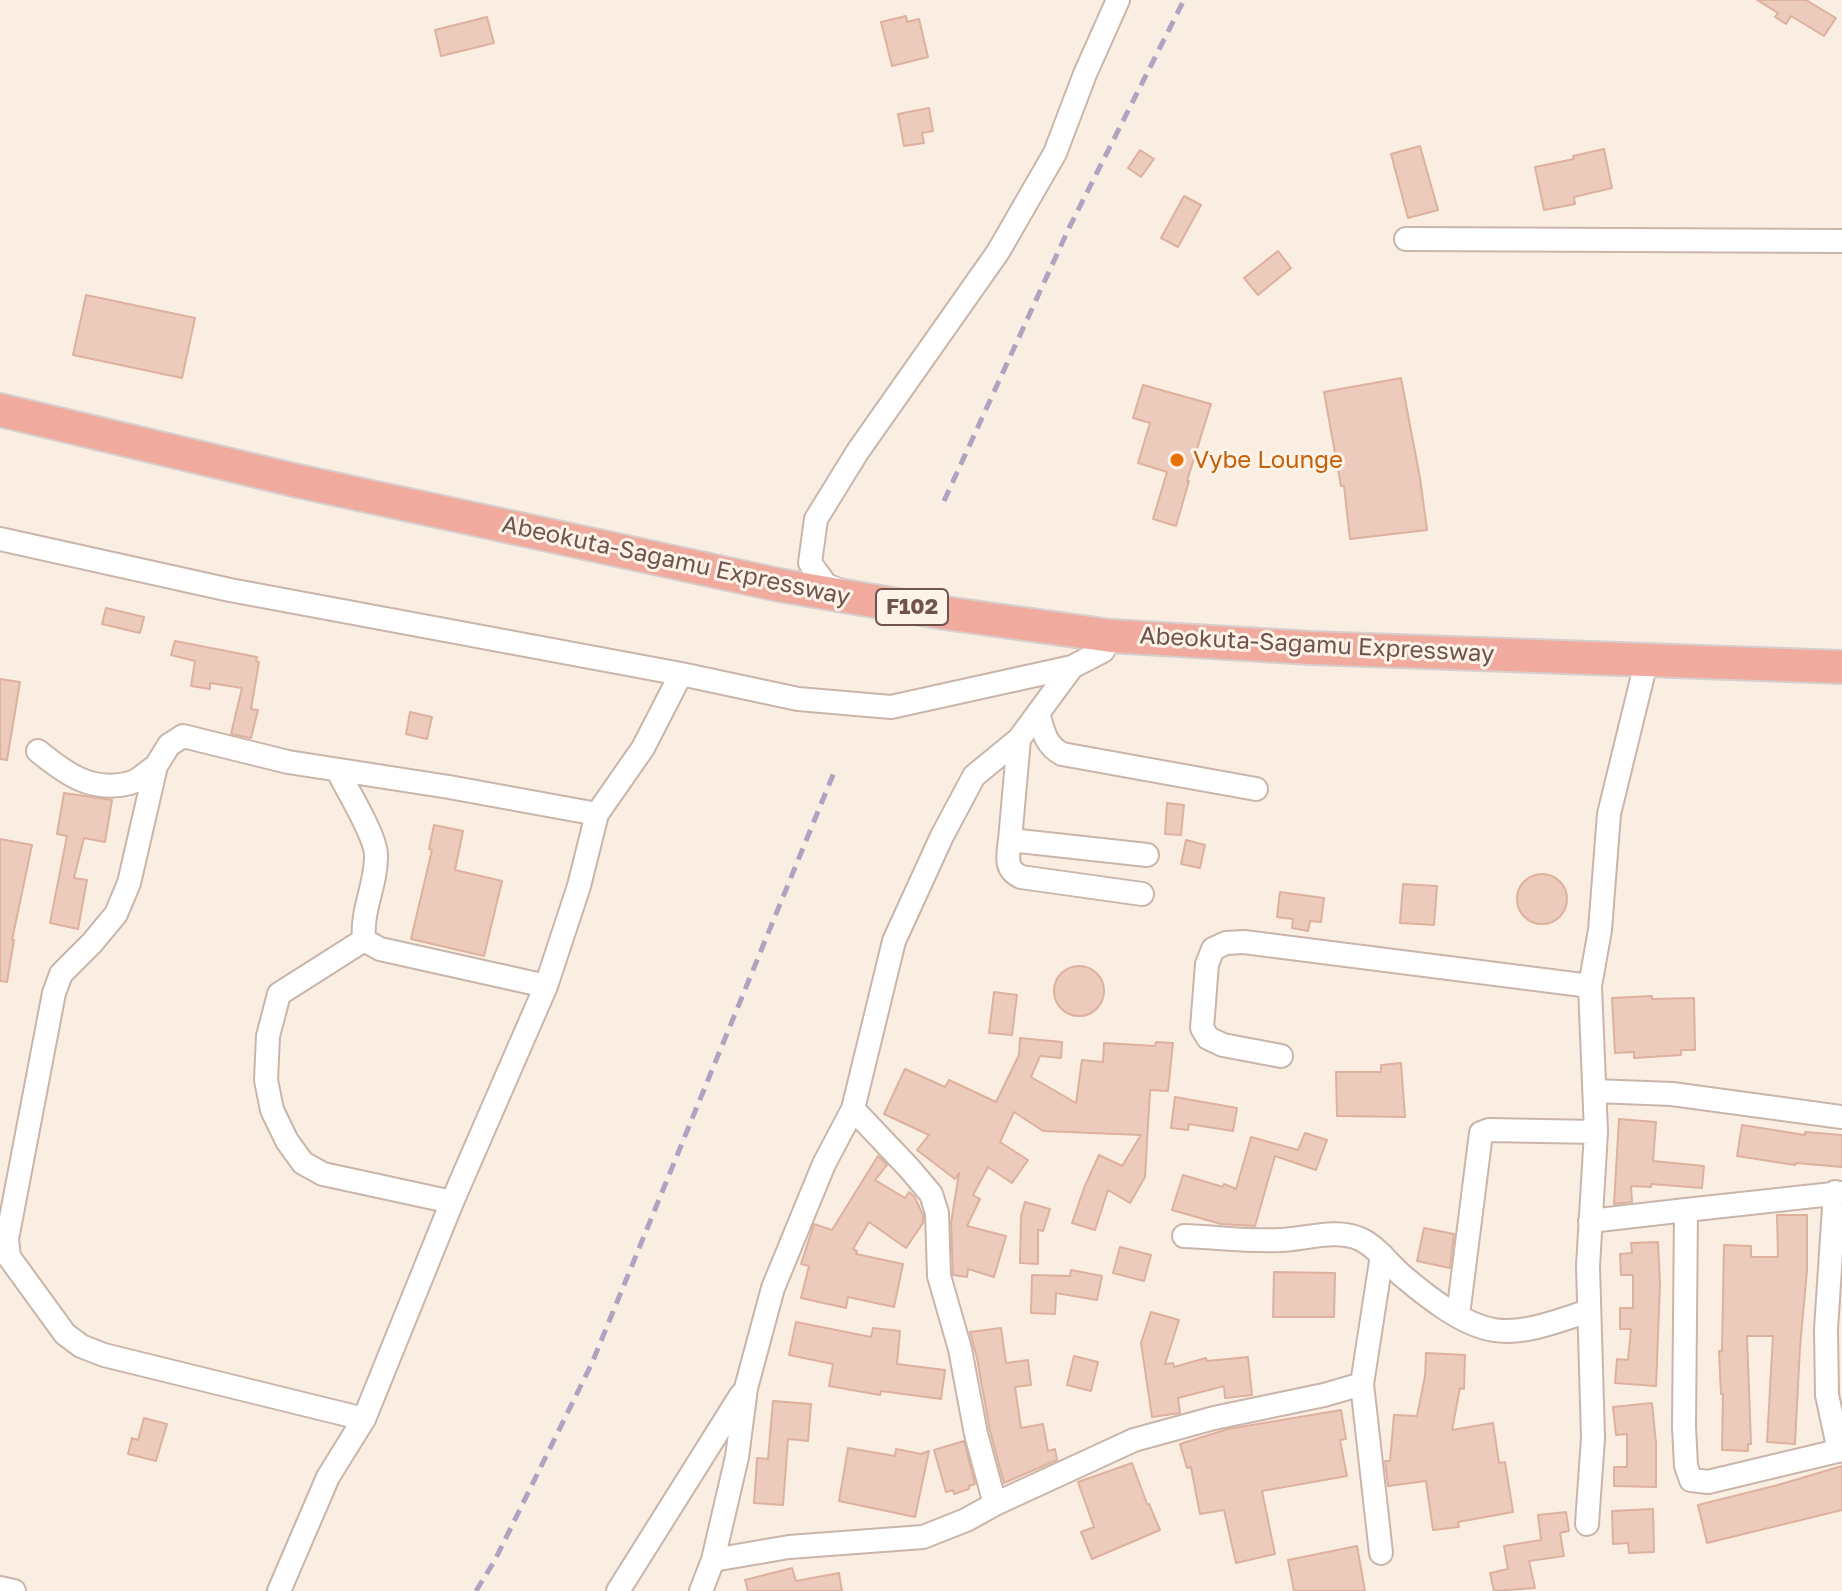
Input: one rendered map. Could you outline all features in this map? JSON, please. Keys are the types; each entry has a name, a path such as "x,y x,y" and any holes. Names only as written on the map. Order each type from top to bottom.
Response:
{"highway":[{"name":"Abeokuta-Sagamu Expressway","path":"0,410 342,491 779,585 1107,643 1313,667 1842,682"},
{"name":"Abeokuta-Sagamu Expressway","path":"0,431 294,500 776,603 978,636 1842,667"}],"street":[{"path":"865,600 826,585 810,563 816,519 858,451 998,252 1055,153 1118,0"},
{"path":"1406,239 1842,241"},
{"path":"0,539 230,590 681,674 798,699 891,707 1072,667"},
{"path":"701,1591 713,1560 737,1457 746,1388 773,1288 824,1164 853,1109 894,941 942,836 974,776 1019,739 1072,667 1107,643"},
{"path":"279,1591 328,1477 364,1419 452,1202 546,986 579,886 597,814 643,748 681,674"},
{"path":"1587,1524 1593,1438 1589,1311 1590,1221 1596,1132 1590,986 1600,930 1609,814 1643,675"},
{"path":"1038,713 1047,741 1052,749 1062,754 1256,789"},
{"path":"364,1419 104,1355 81,1346 65,1334 9,1257 7,1239 54,993 61,974 116,914 129,883 156,766 169,745 183,736 288,762 597,814"},
{"path":"1019,739 1008,865 1012,873 1021,877 1142,894"},
{"path":"38,751 70,777 100,785 132,783 156,766"},
{"path":"337,770 376,851 375,869 362,922 364,940"},
{"path":"1010,840 1147,855"},
{"path":"364,940 380,949 546,986"},
{"path":"364,940 279,994 268,1036 266,1080 272,1110 287,1141 303,1163 323,1174 452,1202"},
{"path":"1281,1056 1223,1045 1208,1038 1202,1028 1207,964 1213,949 1226,943 1244,942 1590,986"},
{"path":"1595,1091 1672,1094 1842,1117"},
{"path":"853,1109 931,1194 937,1213 939,1276 960,1349 976,1434 995,1504"},
{"path":"1458,1315 1481,1133 1489,1130 1596,1132"},
{"path":"1590,1221 1686,1210 1838,1193 1834,1330 1827,1395 1840,1451 1708,1482 1691,1480 1686,1466 1684,1427 1686,1210"},
{"path":"1184,1236 1280,1240 1336,1234 1358,1238 1382,1255 1417,1288 1458,1315 1493,1330 1543,1325 1589,1311"},
{"path":"1381,1553 1362,1384 1382,1255"},
{"path":"713,1560 789,1547 923,1537 966,1520 1134,1440 1362,1384"},
{"path":"618,1591 746,1388"},
{"path":"0,1588 14,1591"}],"building":[{"path":"1757,0 1806,0 1836,18 1824,36 1791,16 1786,24 1775,17 1778,13"},
{"path":"906,16 907,22 919,19 928,57 892,66 881,22"},
{"path":"487,17 494,43 441,56 435,30"},
{"path":"929,108 933,131 922,133 924,143 904,146 898,114"},
{"path":"1420,146 1438,210 1408,218 1391,154"},
{"path":"1604,149 1612,188 1574,197 1575,204 1544,210 1535,167"},
{"path":"1140,150 1154,159 1141,177 1128,168"},
{"path":"1184,196 1201,205 1178,247 1161,238"},
{"path":"1278,251 1291,268 1258,295 1244,278"},
{"path":"86,295 195,318 182,378 73,355"},
{"path":"1401,378 1427,530 1350,539 1344,486 1341,486 1324,392"},
{"path":"1143,385 1211,404 1176,526 1153,519 1167,472 1138,463 1150,423 1133,418"},
{"path":"106,608 144,617 140,633 102,624"},
{"path":"175,641 257,657 256,661 259,662 251,709 258,710 251,738 231,734 242,688 210,683 210,689 191,686 195,661 171,655"},
{"path":"0,679 20,682 7,760 0,759"},
{"path":"410,712 432,717 427,739 406,734"},
{"path":"64,793 112,800 105,842 84,838 74,878 87,880 78,929 50,923 67,836 57,834"},
{"path":"1167,803 1184,805 1181,835 1165,834"},
{"path":"434,825 463,831 455,870 502,881 484,956 411,939 432,850 429,849"},
{"path":"0,839 32,845 12,940 7,982 0,981"},
{"path":"1186,840 1205,845 1200,868 1181,864"},
{"path":"1542,874 1560,881 1567,899 1560,917 1542,924 1524,917 1517,899 1524,881"},
{"path":"1403,884 1437,886 1434,925 1400,923"},
{"path":"1280,892 1324,898 1321,922 1310,921 1308,931 1292,928 1293,919 1277,917"},
{"path":"1079,966 1097,973 1104,991 1097,1009 1079,1016 1061,1009 1054,991 1061,973"},
{"path":"994,992 1017,995 1012,1035 989,1033"},
{"path":"1652,996 1652,999 1694,998 1695,1050 1681,1050 1681,1055 1634,1058 1634,1052 1615,1053 1612,998"},
{"path":"1020,1038 1062,1042 1061,1058 1040,1056 1031,1077 1076,1103 1082,1060 1103,1062 1104,1043 1155,1046 1156,1042 1173,1043 1168,1091 1150,1090 1145,1177 1130,1203 1108,1190 1095,1230 1072,1223 1099,1155 1122,1166 1141,1135 1043,1131 1014,1112 1000,1142 1028,1160 1012,1183 988,1167 973,1195 980,1199 967,1226 1006,1236 994,1277 968,1269 967,1277 953,1275 951,1223 959,1173 955,1179 917,1150 929,1135 884,1114 905,1069 945,1087 949,1080 996,1102 1019,1055"},
{"path":"1401,1063 1405,1117 1337,1116 1336,1072 1381,1072 1381,1065"},
{"path":"1175,1097 1237,1108 1233,1131 1189,1124 1188,1130 1171,1128"},
{"path":"1619,1119 1656,1122 1653,1161 1704,1166 1702,1188 1651,1184 1651,1187 1631,1186 1632,1202 1614,1204"},
{"path":"1742,1125 1805,1135 1805,1132 1842,1135 1842,1167 1795,1165 1737,1156"},
{"path":"1305,1133 1327,1140 1316,1170 1275,1156 1255,1226 1221,1224 1172,1210 1183,1175 1236,1189 1251,1137 1298,1150"},
{"path":"878,1156 887,1165 875,1180 905,1198 909,1192 923,1215 923,1223 906,1248 869,1222 853,1249 857,1251 856,1254 903,1264 894,1307 848,1297 846,1308 801,1298 809,1266 801,1264 814,1224 832,1230"},
{"path":"1025,1202 1050,1209 1043,1231 1038,1230 1038,1264 1020,1263 1021,1216"},
{"path":"1777,1215 1807,1215 1807,1270 1795,1444 1767,1442 1773,1336 1747,1336 1751,1444 1748,1444 1748,1451 1722,1450 1723,1394 1719,1351 1722,1351 1724,1245 1751,1246 1751,1257 1778,1257"},
{"path":"1424,1228 1454,1234 1450,1268 1417,1261"},
{"path":"1658,1242 1660,1284 1656,1386 1615,1383 1617,1359 1628,1360 1631,1329 1620,1329 1620,1308 1633,1308 1633,1275 1621,1275 1620,1254 1632,1253 1631,1243"},
{"path":"1120,1247 1151,1255 1144,1281 1113,1273"},
{"path":"1071,1270 1102,1276 1097,1300 1056,1293 1055,1314 1031,1313 1032,1275 1070,1276"},
{"path":"1274,1272 1335,1273 1334,1317 1273,1317"},
{"path":"1151,1312 1179,1320 1165,1364 1173,1363 1174,1367 1206,1358 1207,1361 1248,1357 1252,1395 1225,1398 1224,1386 1178,1398 1180,1413 1152,1417 1141,1343"},
{"path":"796,1322 871,1337 873,1328 900,1331 897,1364 945,1370 941,1399 881,1391 880,1395 829,1386 833,1364 789,1355"},
{"path":"1001,1328 1006,1363 1028,1360 1031,1385 1015,1387 1021,1428 1043,1424 1048,1451 1055,1449 1057,1460 1004,1483 970,1332"},
{"path":"1426,1353 1465,1355 1464,1389 1460,1388 1452,1430 1493,1423 1499,1463 1505,1462 1513,1512 1458,1522 1459,1527 1433,1530 1426,1481 1388,1486 1385,1461 1390,1461 1394,1415 1417,1416"},
{"path":"1074,1356 1098,1362 1091,1391 1067,1385"},
{"path":"773,1401 811,1404 808,1441 788,1439 783,1505 754,1503 757,1458 768,1459"},
{"path":"1652,1403 1656,1487 1614,1486 1614,1467 1627,1467 1627,1434 1616,1435 1613,1407"},
{"path":"1341,1410 1346,1439 1340,1440 1347,1476 1262,1491 1275,1554 1236,1563 1224,1510 1200,1514 1191,1467 1187,1468 1180,1444 1228,1429"},
{"path":"144,1418 167,1424 156,1461 128,1454 132,1438 138,1440"},
{"path":"964,1441 975,1484 954,1494 953,1490 946,1492 934,1450"},
{"path":"848,1448 895,1456 896,1449 921,1454 929,1451 915,1517 839,1501"},
{"path":"1132,1463 1160,1530 1092,1559 1081,1532 1094,1527 1078,1482"},
{"path":"1842,1466 1842,1510 1707,1543 1698,1505"},
{"path":"1653,1509 1654,1552 1629,1553 1628,1543 1613,1544 1612,1511"},
{"path":"1566,1512 1569,1531 1560,1533 1564,1556 1529,1561 1535,1588 1494,1591 1490,1573 1508,1569 1504,1546 1541,1540 1538,1515"},
{"path":"1357,1546 1365,1591 1294,1591 1288,1560"},
{"path":"792,1568 796,1581 839,1573 842,1591 748,1591 745,1580"}],"railway":[{"path":"944,501 1069,228 1184,0"},
{"path":"476,1591 495,1560 592,1363 835,770"}],"place":[{"name":"Vybe Lounge","path":"1177,460"}]}
